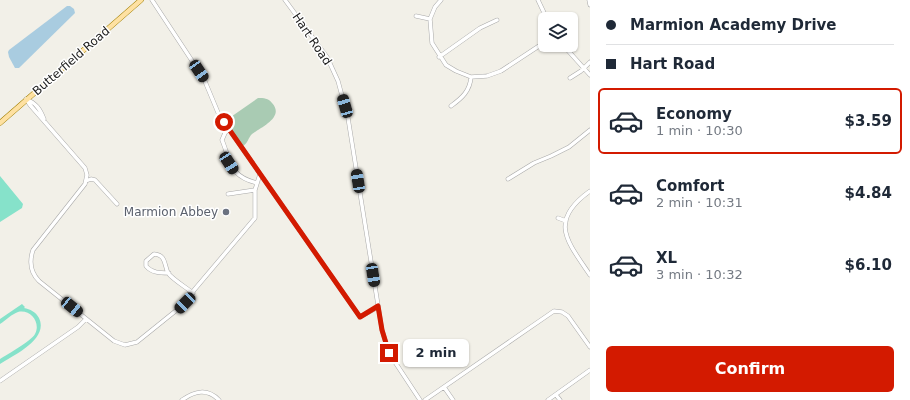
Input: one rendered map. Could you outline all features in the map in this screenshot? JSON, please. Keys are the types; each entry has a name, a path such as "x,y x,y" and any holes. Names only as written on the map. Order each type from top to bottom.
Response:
{"main road":[{"name":"Butterfield Road","path":"0,123 142,0"}],"street":[{"path":"152,0 204,79 219,115 360,317 378,306"},
{"name":"Hart Road","path":"285,0 326,57 338,81 348,118 382,330 389,353 420,400"},
{"path":"441,0 435,7 430,19 432,43 439,57 446,65 456,71 471,77 487,76 501,71 538,47"},
{"path":"538,0 544,12"},
{"path":"589,0 590,5"},
{"path":"416,16 430,19"},
{"path":"439,57 480,28 497,20"},
{"path":"569,52 590,76"},
{"path":"570,78 590,62"},
{"path":"451,106 464,96 471,85 471,77"},
{"path":"26,99 87,172 117,204"},
{"path":"230,129 225,133 222,140 227,152 229,163 234,170 244,178 257,182"},
{"path":"508,179 534,163 569,147 590,130"},
{"path":"87,172 86,181 35,246 31,254 30,263 34,275 38,281 114,341 122,345 131,345 140,340 172,314 193,293 255,218 255,190 260,174"},
{"path":"86,181 91,179 95,180"},
{"path":"228,194 255,190"},
{"path":"590,191 574,204 570,209 566,221 566,232 569,243 590,275"},
{"path":"558,218 566,221"},
{"path":"169,273 160,273 149,270 146,266 148,259 154,254 162,257 169,273 193,293"},
{"path":"426,400 554,311 562,312 568,316 587,340 590,347"},
{"path":"0,381 78,327 86,319"},
{"path":"548,400 590,370"},
{"path":"444,387 453,400"},
{"path":"182,400 197,392 203,392 214,396 219,400"},
{"path":"556,394 560,400"}],"green space":[{"path":"258,98 269,100 275,108 276,113 266,125 252,134 243,146 225,121"},
{"path":"0,176 23,204 22,208 0,222"},
{"path":"22,304 25,307 24,308 33,311 39,318 41,326 39,333 28,346 0,364 0,359 33,337 37,330 36,321 34,318 23,312 16,313 0,324 0,319"}],"water":[{"path":"67,6 74,9 75,13 19,68 15,68 9,57 9,50"}],"place":[{"name":"Marmion Abbey","path":"226,212"}],"route":[{"path":"224,122 360,317 378,306 382,330 389,353"}]}
